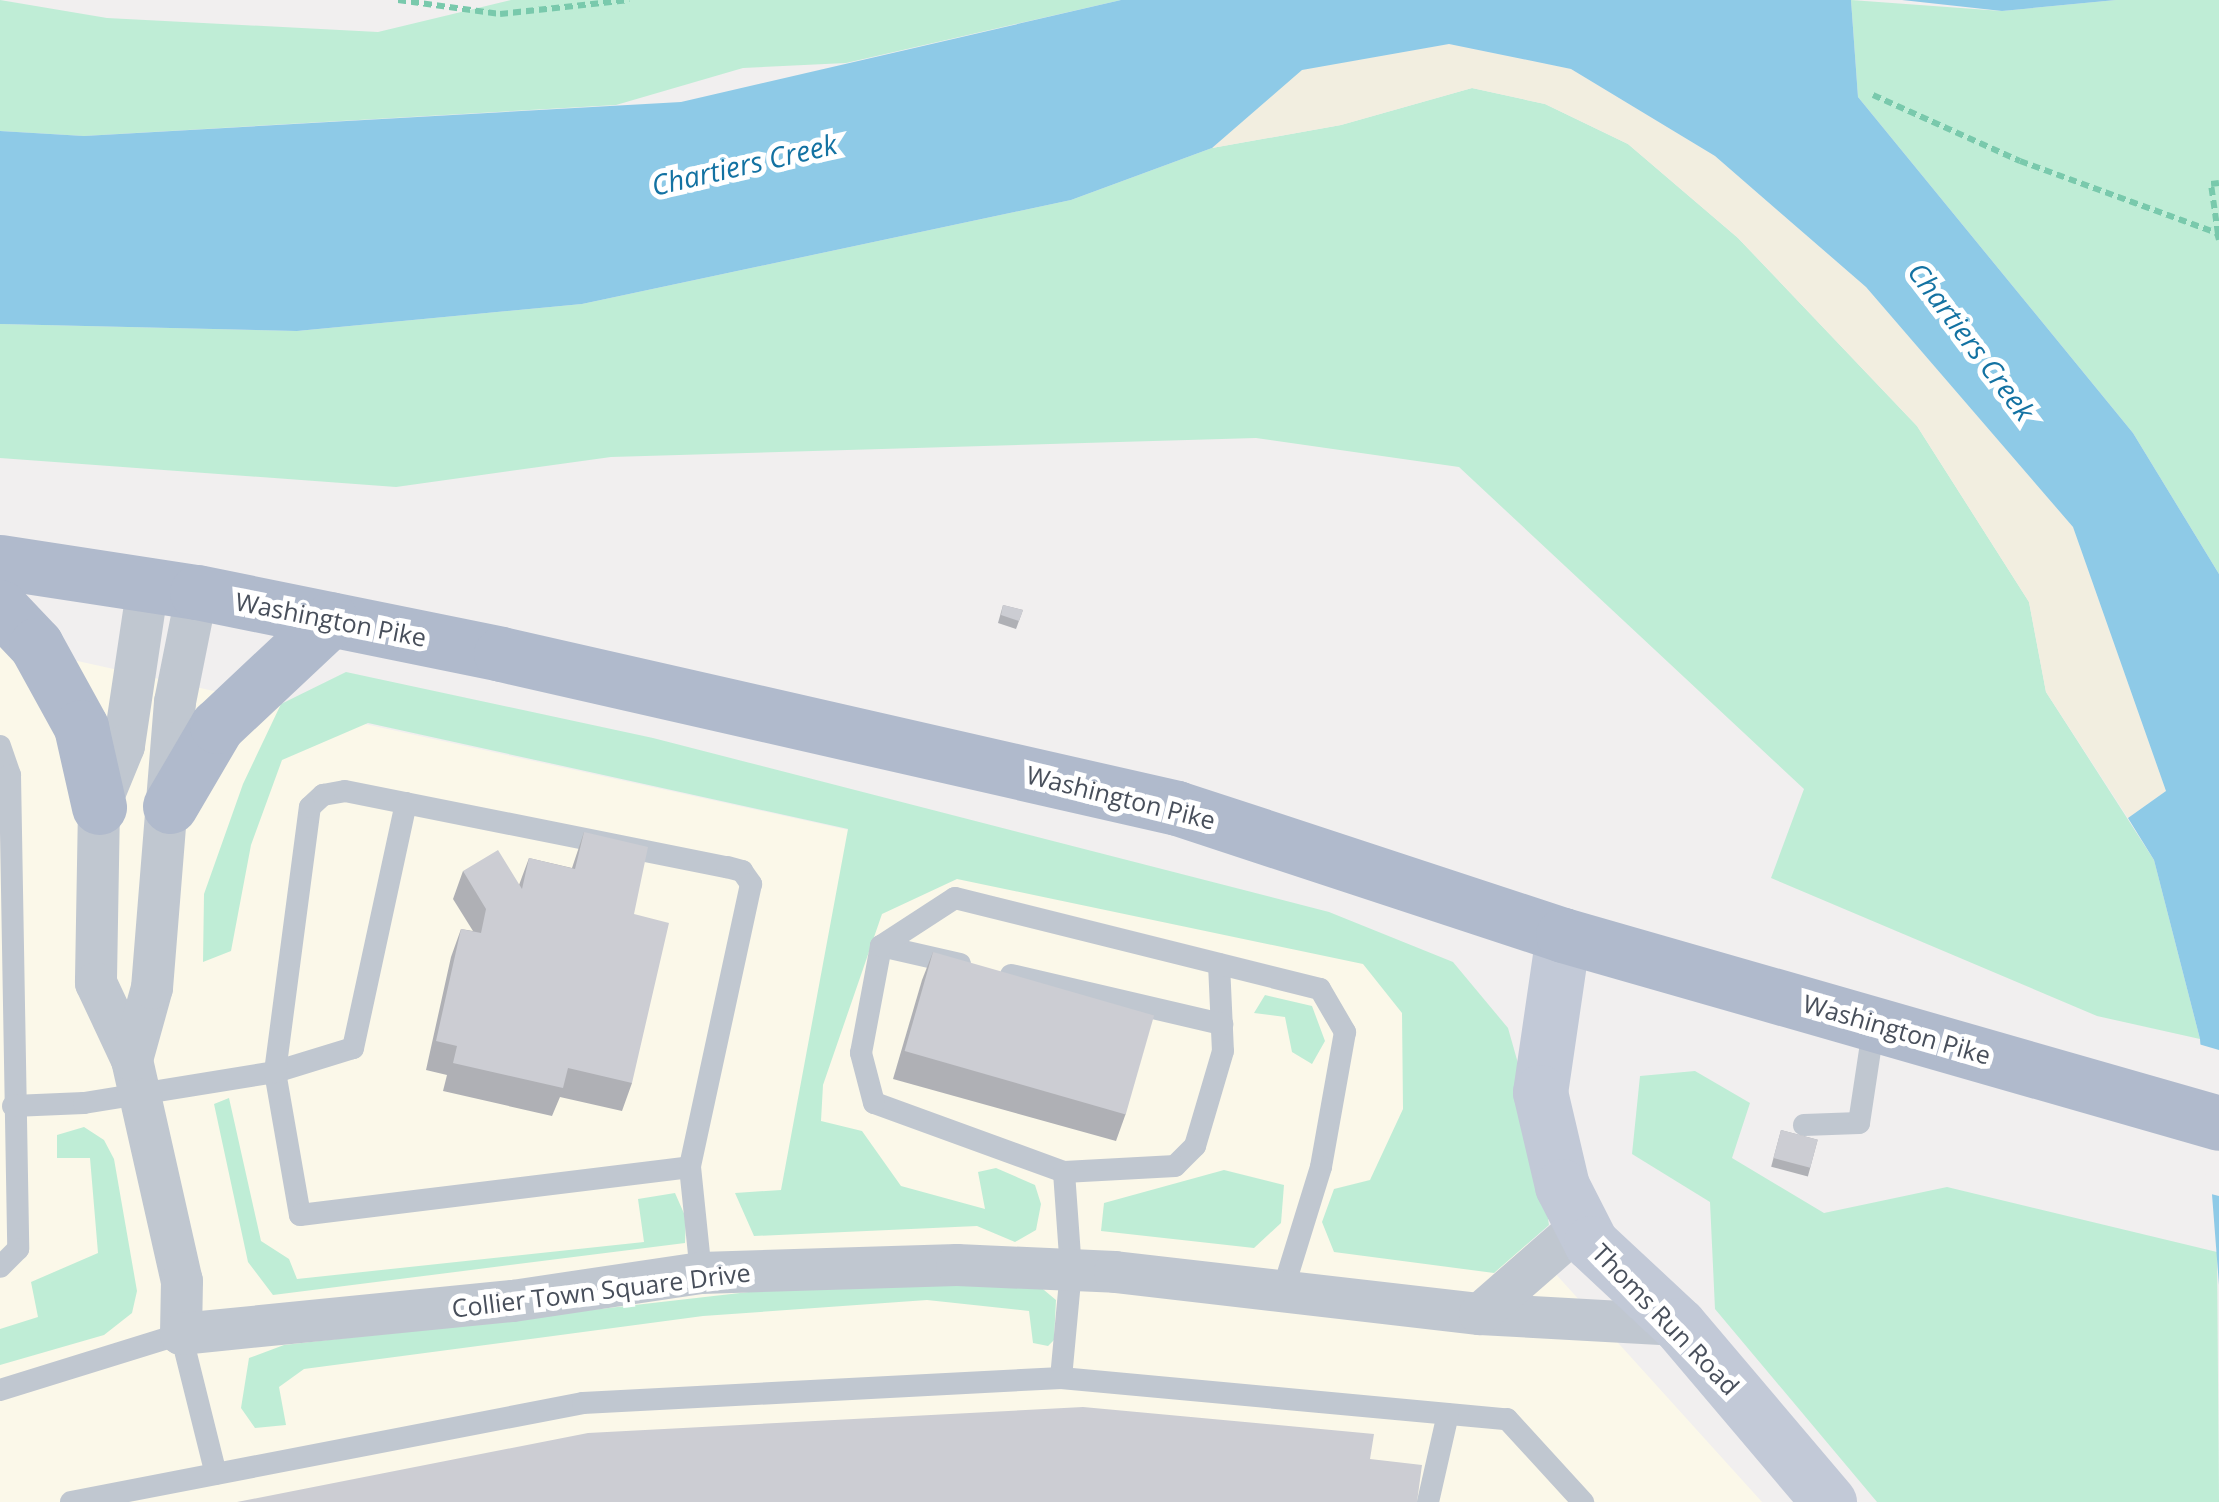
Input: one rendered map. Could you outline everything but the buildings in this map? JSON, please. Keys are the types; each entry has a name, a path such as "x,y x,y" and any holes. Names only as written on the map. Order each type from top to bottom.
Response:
{"main road":[{"name":"Washington Pike","path":"0,562 172,588 331,620 1177,808 1563,935 1874,1021 2219,1124"},
{"path":"0,607 36,645 82,726 99,808"},
{"path":"170,806 217,726 331,620"}],"street":[{"path":"136,1077 152,988 170,806 175,702 172,588"},
{"path":"172,588 124,746 99,808 96,983 136,1077 182,1281 181,1334"},
{"name":"Thoms Run Road","path":"1563,935 1540,1092 1562,1186 1592,1243 1679,1325 1830,1502"},
{"path":"1480,1314 1582,1225"},
{"name":"Collier Town Square Drive","path":"181,1334 513,1302 701,1274 957,1265 1071,1270 1480,1314 1679,1325"}],"lane":[{"path":"0,746 10,775 18,1249 0,1267"},
{"path":"690,1167 312,1218 295,1206 274,1072 310,807 323,795 345,791 742,871 750,884 690,1167 701,1274"},
{"path":"14,1106 136,1077 274,1072 352,1048 406,803"},
{"path":"1219,964 1223,1051 1195,1146 1175,1166 1064,1172 874,1103 860,1054 881,946 955,898 1320,989 1346,1032 1321,1166 1283,1290"},
{"path":"881,946 1222,1024"},
{"path":"1804,1126 1858,1124 1874,1021"},
{"path":"1061,1378 1071,1270 1064,1172"},
{"path":"0,1390 181,1334 216,1474"},
{"path":"71,1502 584,1403 1061,1378 1507,1419 1584,1502"},
{"path":"1428,1502 1448,1414"}],"path":[{"path":"398,0 500,14 630,0"},
{"path":"1873,96 2020,161 2218,236 2212,184 2219,183"}],"shaded area":[{"path":"0,644 1441,960 1525,1240 1762,1502 0,1502"}],"green space":[{"path":"0,0 107,18 378,32 511,0 1121,0 846,63 743,68 616,105 84,136 0,131"},
{"path":"1851,0 2002,11 2116,0 2219,0 2219,574 2133,433 1858,97"},
{"path":"1472,88 1545,104 1628,144 1738,238 1917,426 2029,602 2046,692 2154,860 2200,1039 2097,1016 1771,878 1804,789 1459,467 1256,438 611,457 396,487 0,458 0,324 297,331 582,304 1071,200 1212,148 1341,125"},
{"path":"346,672 653,738 1329,912 1453,962 1508,1028 1531,1109 1549,1225 1494,1273 1334,1252 1322,1222 1334,1189 1370,1180 1403,1109 1402,1013 1363,964 957,879 882,914 823,1085 821,1121 862,1131 901,1186 985,1209 978,1172 996,1168 1035,1185 1041,1204 1036,1230 1015,1242 977,1226 754,1236 735,1193 781,1190 848,829 368,723 282,760 251,845 231,951 203,962 204,894 243,784 281,704"},
{"path":"1265,995 1312,1006 1325,1041 1312,1064 1292,1052 1285,1017 1254,1013"},
{"path":"1695,1071 1750,1103 1732,1158 1824,1213 1947,1187 2217,1252 2219,1502 1877,1502 1715,1309 1710,1202 1632,1154 1640,1076"},
{"path":"229,1098 261,1241 289,1259 297,1279 644,1242 638,1199 675,1193 686,1218 685,1243 273,1295 248,1262 214,1104"},
{"path":"84,1127 104,1140 114,1159 137,1291 132,1313 104,1335 0,1365 0,1329 38,1317 31,1282 98,1253 90,1158 57,1158 57,1135"},
{"path":"1224,1170 1284,1185 1281,1223 1254,1248 1101,1231 1104,1203"},
{"path":"827,1283 1038,1285 1056,1300 1054,1340 1048,1346 1033,1343 1029,1311 927,1300 703,1316 304,1369 279,1387 286,1425 255,1428 241,1408 249,1358 284,1345"}],"sand":[{"path":"1449,44 1571,69 1715,156 1866,287 2073,527 2166,791 2128,818 2046,692 2029,602 1917,426 1738,238 1628,144 1545,104 1472,88 1341,125 1212,148 1301,70"}],"water":[{"name":"Chartiers Creek","path":"1121,0 1851,0 1858,97 2133,433 2219,574 2219,1285 2200,1039 2154,860 2128,818 2166,791 2073,527 1866,287 1715,156 1571,69 1449,44 1302,70 1212,148 1071,200 582,304 297,331 0,324 0,131 84,136 681,102"},
{"path":"1902,0 2116,0 2002,11"}],"pier":[{"path":"2195,1043 2219,1050 2219,1196 2207,1193"}]}
